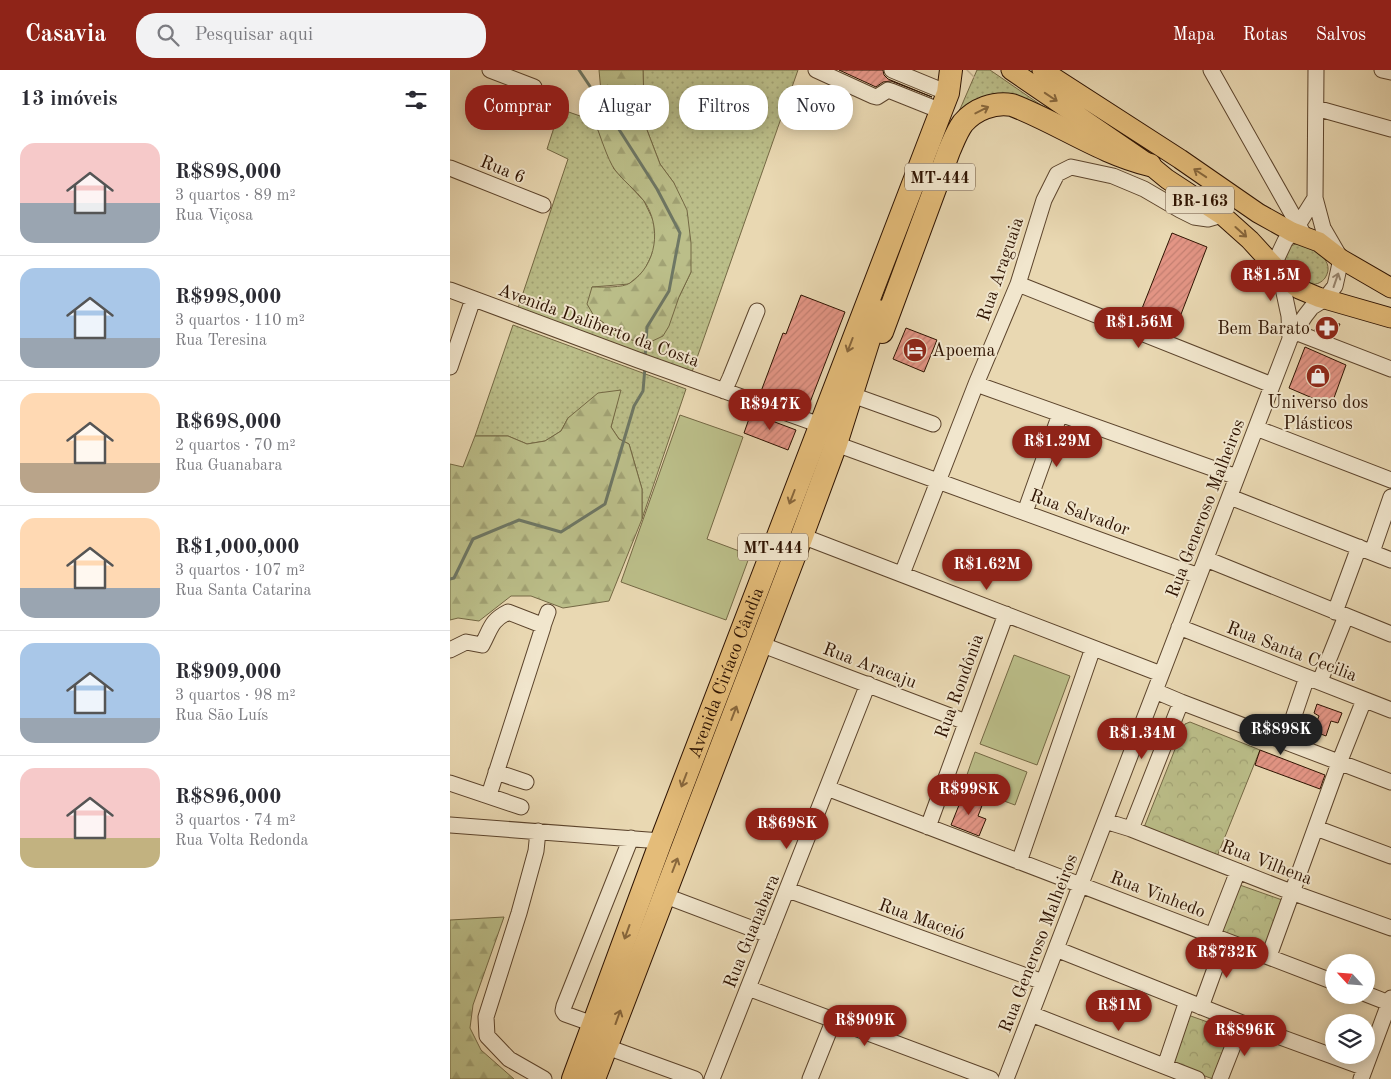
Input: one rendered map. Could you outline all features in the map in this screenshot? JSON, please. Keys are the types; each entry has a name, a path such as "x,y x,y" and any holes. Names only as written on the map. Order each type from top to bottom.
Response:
{"highway":[{"name":"Avenida Ciríaco Cândia","path":"573,1079 661,841 820,425 944,102 959,71"},
{"path":"842,422 959,71"},
{"name":"MT-444","path":"842,422 872,359 949,151 962,124 970,116 989,106 1012,105 1110,152 1158,172"},
{"name":"Avenida Ciríaco Cândia","path":"594,1079 802,536 836,444 842,422"}],"main road":[{"name":"BR-163","path":"1011,70 1222,215 1250,240 1276,269 1299,289 1325,299 1391,318"},
{"name":"BR-163","path":"1042,70 1180,159 1258,213 1319,242 1341,259 1391,288"}],"street":[{"path":"490,70 529,85"},
{"path":"816,70 873,96 877,97 891,90 944,102"},
{"path":"892,70 944,102"},
{"path":"1211,70 1298,231"},
{"path":"1316,70 1315,198 1320,222 1341,259 1335,286 1325,299"},
{"path":"1382,70 1391,72"},
{"path":"1316,108 1391,128"},
{"name":"Rua Araguaia","path":"902,574 976,384 1018,284 1044,200 1057,174 1071,167 1113,176 1144,188 1194,217 1208,218 1222,215"},
{"name":"Rua 6","path":"450,168 543,205"},
{"path":"1144,188 1158,172"},
{"path":"1315,198 1298,231 1280,249 1276,269 1286,302 1292,333 1391,368"},
{"path":"1018,284 1272,385"},
{"name":"Avenida Daliberto da Costa","path":"450,290 820,425"},
{"path":"450,367 473,299"},
{"name":"Rua Generoso Malheiros","path":"1006,1079 1292,333 1312,307 1325,299"},
{"path":"724,391 757,311"},
{"path":"976,384 1237,477"},
{"path":"855,396 933,424"},
{"path":"1025,512 1060,414"},
{"path":"1256,428 1391,480"},
{"name":"Rua Salvador","path":"836,444 1199,576"},
{"path":"1230,497 1391,560"},
{"path":"1285,742 1314,679 1365,550 1391,497"},
{"path":"802,536 1161,674"},
{"path":"1206,559 1340,614 1390,631"},
{"path":"450,650 468,642 482,645 490,626 501,615 508,612 545,619 544,629 488,795"},
{"name":"Rua Rondônia","path":"928,827 1006,614"},
{"name":"Rua Santa Cecilia","path":"1180,627 1391,710"},
{"name":"Rua Aracaju","path":"760,644 966,722"},
{"path":"1019,862 1093,648"},
{"name":"Rua Guanabara","path":"712,1079 868,684"},
{"path":"1155,691 1391,782"},
{"path":"1269,956 1339,762 1364,700"},
{"path":"1105,821 1131,829 1181,702"},
{"path":"496,772 526,782"},
{"path":"450,783 521,807"},
{"name":"Rua Vinhedo","path":"827,788 1325,978"},
{"path":"450,826 661,841"},
{"path":"1316,828 1391,856"},
{"name":"Rua Vilhena","path":"1131,829 1292,892 1391,928"},
{"path":"538,831 536,850 519,913 486,1017 487,1036 509,1059 544,1079"},
{"path":"593,1024 565,1014 563,1011 564,1006 631,838"},
{"path":"1172,1072 1194,1004 1219,938 1238,871"},
{"name":"Rua Maceió","path":"788,890 1043,982"},
{"path":"663,895 769,935"},
{"path":"1056,949 1242,1023 1363,1074 1390,1001 1375,997"},
{"path":"748,988 991,1079"},
{"path":"1031,1014 1172,1072 1197,1079"},
{"path":"810,1079 834,1019"},
{"path":"1220,1079 1242,1023"},
{"path":"607,1047 695,1079"}],"green space":[{"path":"599,70 643,70 643,85 600,85"},
{"path":"643,70 798,70 793,85 778,85 778,127 692,372 518,308 568,159 547,149 553,130 569,130 569,112 579,116 579,130 598,130 614,169 644,201 654,222 655,248 644,271 629,284 592,287 594,316 604,323 614,335 679,297 691,272 674,183 660,164 647,130 669,130 669,85 643,85"},
{"path":"977,70 990,70 1067,123 1033,107 954,123"},
{"path":"598,130 647,130 660,164 674,183 687,210 691,243 691,272 663,336 646,344 614,335 604,323 594,316 587,304 592,287 623,286 630,283 646,266 654,245 655,234 650,211 641,197 618,174 606,153"},
{"path":"1303,243 1323,257 1328,266 1325,278 1317,284 1302,282 1289,270 1286,263 1285,256 1287,250 1293,245"},
{"path":"513,325 686,389 642,519 642,489 629,444 619,439 611,427 620,390 568,418 561,431 545,441 527,444 508,436 475,436"},
{"path":"621,390 611,427 619,439 629,444 642,489 642,519 609,601 563,608 531,596 511,596 479,621 458,618 450,620 450,464 463,467 475,436 508,436 527,444 545,441 561,431 568,418 598,393"},
{"path":"680,415 743,437 707,539 750,555 726,620 621,582"},
{"path":"1014,655 1070,676 1037,765 980,744"},
{"path":"1190,722 1260,750 1216,859 1143,830 1185,724"},
{"path":"975,752 1027,772 1015,805 963,786"},
{"path":"1237,884 1285,901 1266,954 1219,934"},
{"path":"504,917 473,1005 470,1028 481,1050 514,1079 450,1079 450,920"},
{"path":"1188,1015 1238,1033 1213,1079 1169,1063"}],"building":[{"path":"839,70 883,70 884,75 888,79 932,97 891,81 883,82 876,87"},
{"path":"1172,233 1207,247 1173,335 1137,321"},
{"path":"801,295 845,312 807,410 760,394 783,333 786,334"},
{"name":"Bem Barato","path":"1319,321 1340,324 1334,337 1315,330"},
{"name":"Apoema","path":"906,328 937,340 924,372 893,359"},
{"name":"Universo dos Plásticos","path":"1305,347 1346,365 1331,406 1289,388"},
{"path":"751,413 796,430 788,450 744,433"},
{"path":"1317,704 1342,713 1338,723 1331,721 1326,736 1313,731 1319,716 1314,713"},
{"path":"1260,750 1325,775 1320,789 1255,765"},
{"path":"963,795 983,803 978,816 986,819 979,836 951,825"}],"waterway":[{"path":"579,70 657,189 680,233 669,291 647,327 645,358"},
{"path":"450,579 454,578 473,539 519,520 561,532 605,504 634,406 643,391 645,367"}],"place":[{"name":"Bem Barato","path":"1327,328"},
{"name":"Apoema","path":"915,350"},
{"name":"Universo dos Plásticos","path":"1318,376"}]}
